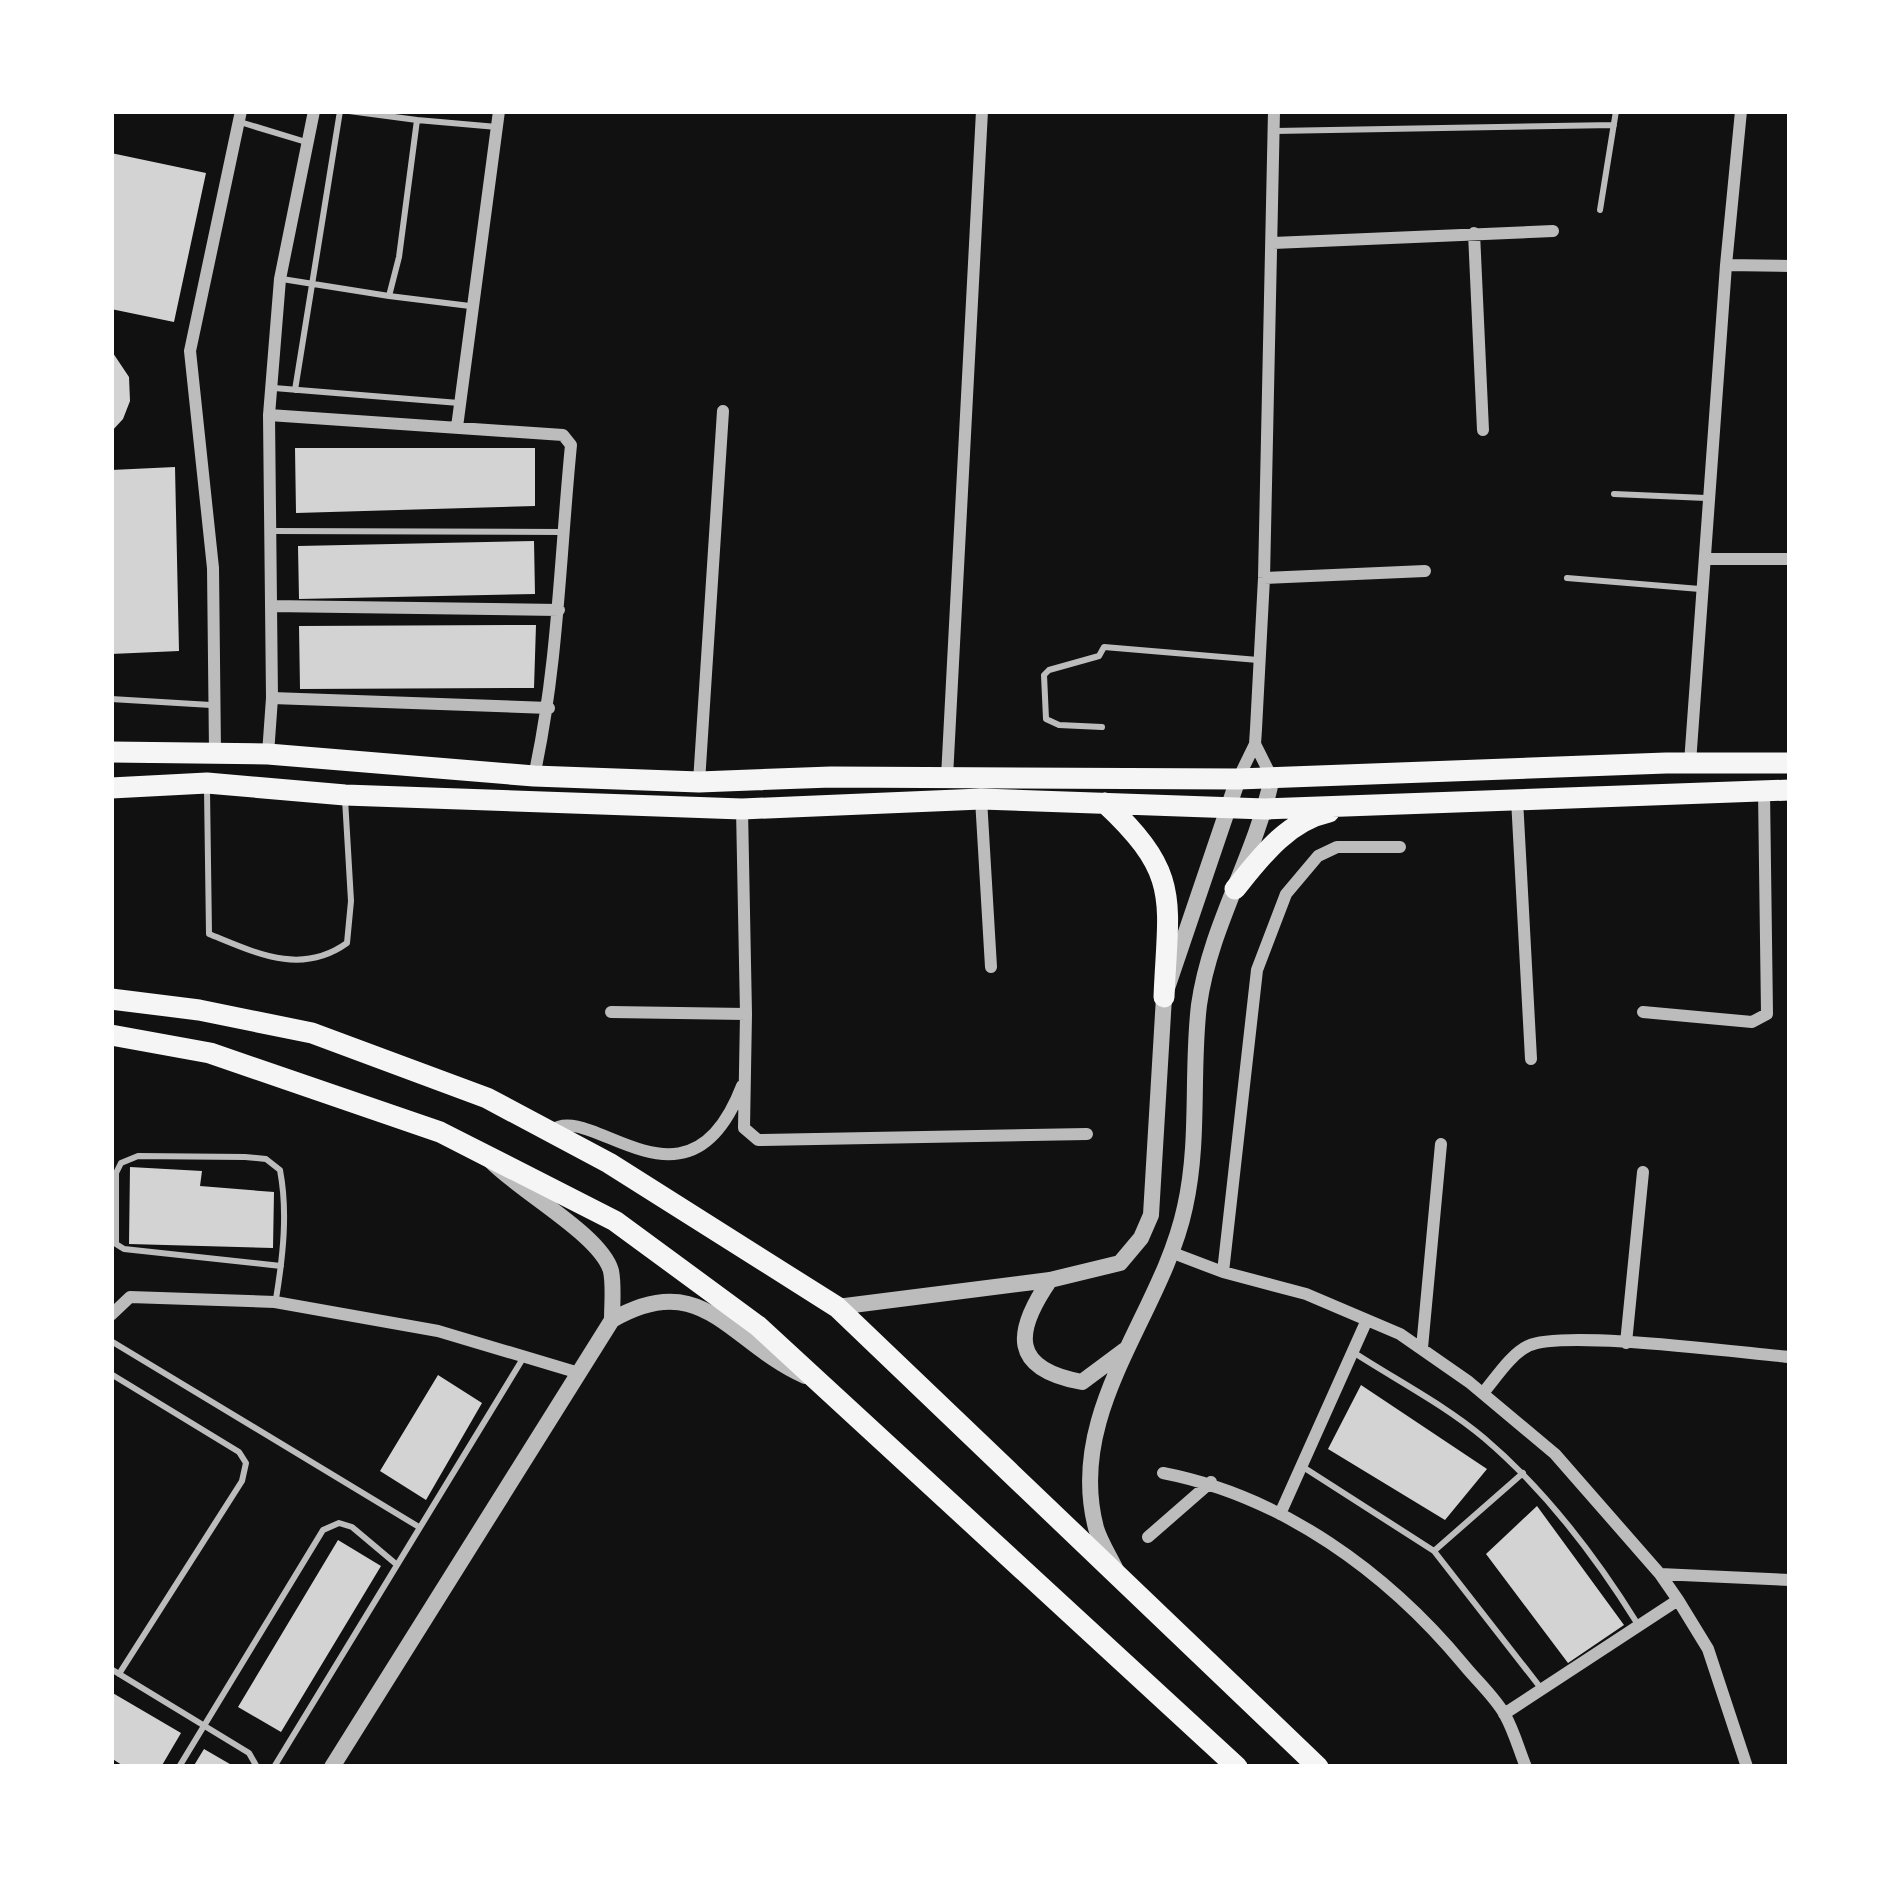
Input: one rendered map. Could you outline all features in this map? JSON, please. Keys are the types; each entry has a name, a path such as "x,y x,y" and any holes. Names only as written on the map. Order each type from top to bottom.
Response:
{"main road":[{"path":"111,752 268,754 534,776 699,782 947,777 1238,779 1790,763"},
{"path":"111,788 207,783 345,795 742,809 981,799 1265,809 1790,790"},
{"path":"1105,803 1154,855 1167,886 1164,997"},
{"path":"1235,890 1288,831 1316,815 1353,807"},
{"path":"111,999 199,1010 312,1033 487,1098 552,1130 837,1307 1318,1767"},
{"path":"111,1035 211,1053 382,1110 482,1151 616,1221 742,1313 825,1385 1237,1767"}],"street":[{"path":"268,754 272,698 268,415 280,279 314,111"},
{"path":"457,427 499,111"},
{"path":"947,777 982,111"},
{"path":"837,1307 1050,1280 1120,1263 1141,1238 1151,1216 1164,997 1238,779 1255,744 1264,578 1274,111"},
{"path":"1690,763 1741,111"},
{"path":"215,752 213,568 190,351 240,117"},
{"path":"1273,243 1552,231"},
{"path":"1474,233 1483,430"},
{"path":"1726,265 1790,266"},
{"path":"699,782 723,411"},
{"path":"268,415 563,434 571,445 560,610 549,708 534,776"},
{"path":"1705,560 1790,560"},
{"path":"1264,578 1425,571"},
{"path":"271,606 560,610"},
{"path":"272,698 549,708"},
{"path":"1121,1580 1096,1529 1091,1476 1099,1416 1173,1252 1193,1156 1199,1006 1212,945 1265,809 1272,778 1255,744"},
{"path":"1643,1012 1752,1022 1767,1014 1764,791"},
{"path":"981,799 991,967"},
{"path":"1517,799 1531,1059"},
{"path":"742,809 744,1128 758,1139 1087,1134"},
{"path":"1223,1272 1257,970 1286,894 1318,856 1337,847 1400,847"},
{"path":"611,1012 746,1014"},
{"path":"552,1130 568,1124 650,1153 681,1153 700,1144 733,1109 746,1074"},
{"path":"1422,1348 1442,1144"},
{"path":"482,1151 507,1179 599,1247 611,1271 612,1319"},
{"path":"1626,1343 1643,1172"},
{"path":"1173,1252 1223,1272 1306,1294 1400,1334 1483,1393 1555,1454 1678,1600 1708,1649 1748,1767"},
{"path":"1050,1280 1023,1335 1025,1350 1038,1365 1053,1377 1082,1382 1126,1349"},
{"path":"111,1315 130,1297 275,1302 438,1330 579,1373"},
{"path":"332,1767 612,1319 642,1302 677,1299 704,1309 782,1366 825,1385"},
{"path":"1280,1514 1366,1322"},
{"path":"1483,1393 1525,1346 1547,1341 1790,1357"},
{"path":"1163,1473 1210,1482 1280,1514 1328,1540 1371,1573 1452,1650 1504,1714 1526,1767"},
{"path":"1148,1538 1210,1482"},
{"path":"1660,1574 1790,1580"},
{"path":"1504,1714 1678,1600"}],"lane":[{"path":"295,390 345,111 497,127"},
{"path":"1600,210 1616,111"},
{"path":"240,117 306,142"},
{"path":"389,296 399,257 417,120"},
{"path":"1275,130 1613,124"},
{"path":"280,279 473,306"},
{"path":"271,388 460,403"},
{"path":"1614,494 1710,498"},
{"path":"270,532 562,532"},
{"path":"1567,578 1703,589"},
{"path":"1102,728 1060,725 1046,719 1044,675 1099,656 1104,647 1258,660"},
{"path":"111,698 215,706"},
{"path":"207,783 209,934 251,951 302,962 329,956 347,944 351,901 345,795"},
{"path":"275,1302 281,1266 285,1197 280,1169 266,1159 138,1156 121,1163 116,1173 116,1244 124,1249 281,1266"},
{"path":"111,1341 419,1527"},
{"path":"1353,1352 1480,1435 1523,1473 1616,1588 1640,1627"},
{"path":"274,1767 524,1357"},
{"path":"111,1374 239,1452 246,1463 242,1481 115,1671 249,1753 257,1767"},
{"path":"1302,1466 1434,1551 1543,1690"},
{"path":"1434,1551 1523,1473"},
{"path":"179,1767 323,1530 339,1523 352,1527 396,1564"}],"building":[{"path":"111,153 206,173 174,322 111,309"},
{"path":"111,350 129,377 130,401 111,432"},
{"path":"295,448 535,448 535,506 296,513"},
{"path":"175,467 179,651 111,654 111,470"},
{"path":"534,541 535,594 299,599 298,546"},
{"path":"536,625 534,688 300,689 299,626"},
{"path":"130,1167 202,1171 200,1186 274,1192 273,1248 129,1244"},
{"path":"438,1375 482,1403 426,1500 380,1471"},
{"path":"1361,1385 1487,1469 1445,1520 1328,1449"},
{"path":"1537,1506 1624,1625 1568,1663 1486,1554"},
{"path":"338,1540 381,1566 281,1732 238,1707"},
{"path":"111,1692 181,1733 161,1767 125,1767 111,1758"},
{"path":"204,1749 235,1767 193,1767"}]}
